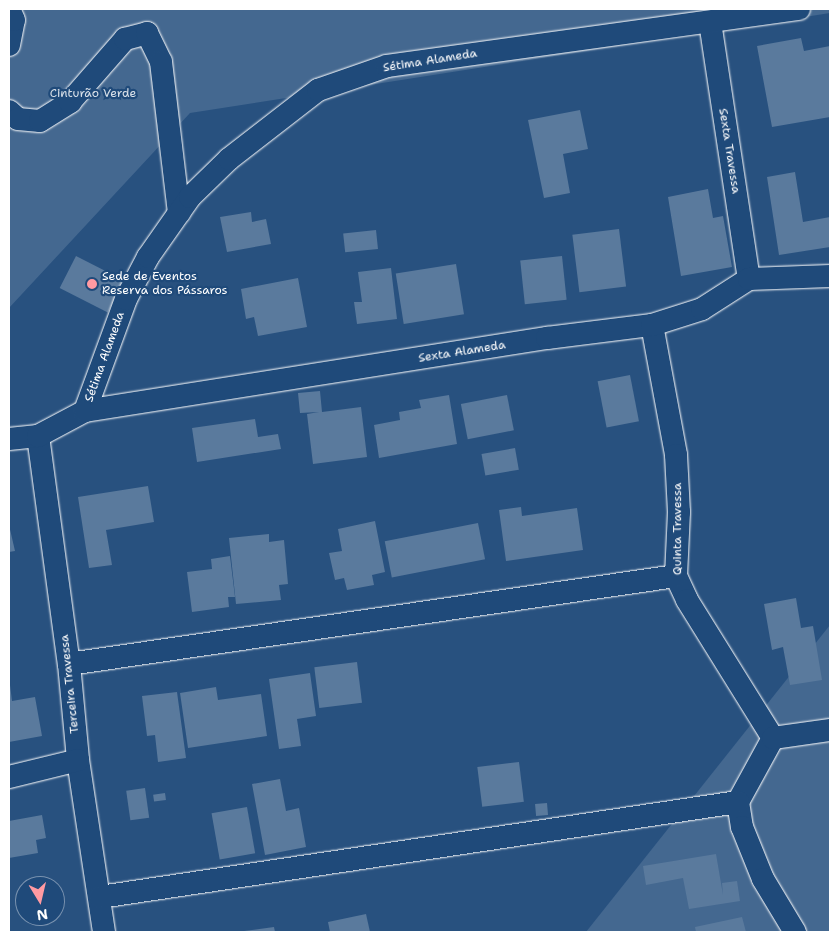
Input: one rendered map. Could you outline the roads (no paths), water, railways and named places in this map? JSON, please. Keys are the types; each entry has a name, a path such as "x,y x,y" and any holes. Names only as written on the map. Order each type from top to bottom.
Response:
{"street":[{"path":"9,9 14,20 9,45"},
{"name":"Sétima Alameda","path":"85,411 126,299 148,256 178,213 190,197 229,159 318,90 388,66 799,9"},
{"name":"Sexta Travessa","path":"710,22 749,279"},
{"path":"9,112 18,119 40,121 70,102 125,39 147,33 161,62 178,213"},
{"path":"749,279 830,276"},
{"name":"Sexta Alameda","path":"38,436 85,411 538,340 652,325 702,309 749,279"},
{"name":"Quinta Travessa","path":"652,325 676,455 679,512 676,576 687,600 773,738"},
{"path":"9,439 38,436"},
{"name":"Terceira Travessa","path":"38,436 69,664 78,760 104,932"},
{"path":"69,664 676,576"},
{"path":"795,932 764,879 742,826 738,802 773,738 830,730"},
{"path":"9,777 78,760"},
{"path":"100,897 738,802"}],"place":[{"name":"Sede de Eventos Reserva dos Pássaros","path":"92,284"}],"park label":[{"name":"Cinturão Verde","path":"93,94"}]}
